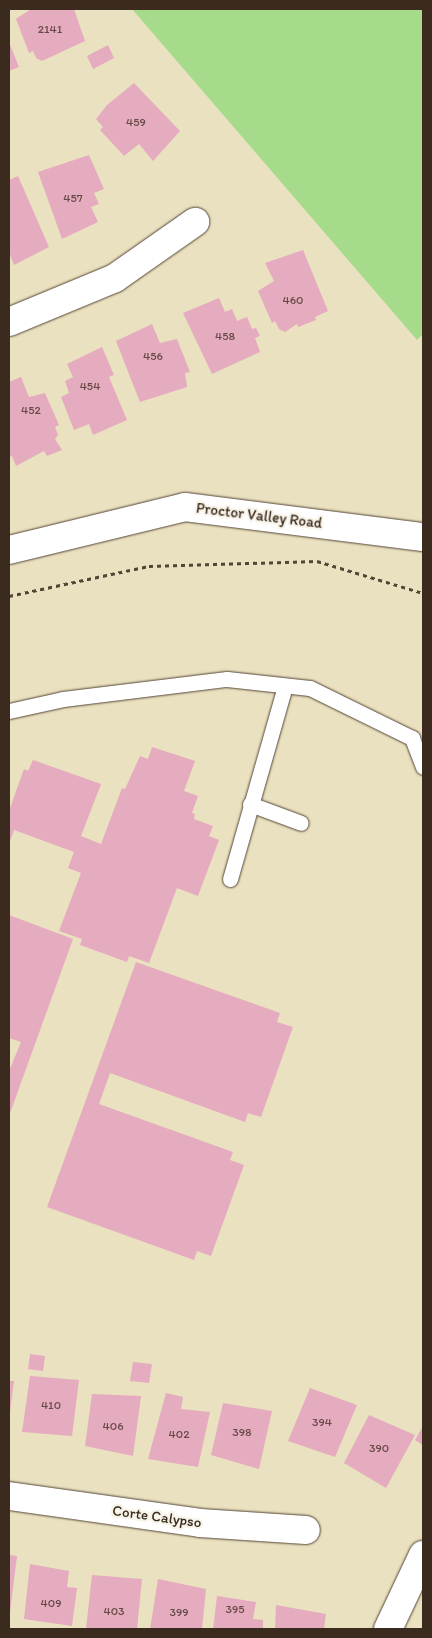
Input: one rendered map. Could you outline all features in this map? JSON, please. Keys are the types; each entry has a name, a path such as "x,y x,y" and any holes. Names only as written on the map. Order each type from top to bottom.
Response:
{"street":[{"path":"9,322 115,278 195,222"},
{"name":"Proctor Valley Road","path":"9,550 185,507 423,537"},
{"name":"Corte Calypso","path":"9,1496 200,1523 306,1530"},
{"path":"388,1629 414,1595 423,1555"}],"lane":[{"path":"9,711 63,699 227,679 310,688 412,738 423,767"},
{"path":"230,878 285,686"},
{"path":"250,804 301,823"}],"path":[{"path":"9,596 149,566 317,561 423,593"}],"green space":[{"path":"132,9 423,9 423,334 417,340"}],"building":[{"path":"31,9 74,9 85,41 42,61 36,58 33,51 29,53 16,19"},
{"path":"9,42 19,67 9,71"},
{"path":"108,45 114,58 93,69 87,56"},
{"path":"134,83 180,131 153,161 139,144 124,156 100,130 103,127 96,119 107,105"},
{"path":"89,155 104,189 94,193 99,204 91,207 98,222 62,239 38,172"},
{"path":"18,176 49,247 14,265 9,252 9,180"},
{"path":"303,250 328,311 315,317 316,320 298,327 297,324 285,332 279,329 275,321 272,323 258,291 274,281 265,263"},
{"path":"219,298 225,312 232,309 237,321 247,317 252,329 256,328 260,336 255,338 260,352 212,374 183,313"},
{"path":"152,324 160,343 177,339 190,372 185,373 187,387 140,402 116,341"},
{"path":"102,347 114,375 109,377 127,420 93,435 89,424 74,430 61,397 69,393 65,381 73,377 67,364"},
{"path":"21,377 29,397 45,393 59,425 55,427 58,435 55,439 62,450 47,456 44,451 16,466 12,456 9,457 9,382"},
{"path":"152,747 195,761 184,791 198,796 192,813 195,814 194,819 213,826 209,836 219,840 198,896 177,888 149,963 129,956 127,962 80,945 82,939 59,931 81,873 68,868 74,852 14,830 9,844 9,811 24,769 28,771 33,760 101,784 81,836 101,844 122,788 125,789 140,756 148,759"},
{"path":"9,915 73,939 9,1116 9,1071 21,1042 9,1038"},
{"path":"136,962 280,1013 277,1022 293,1027 261,1117 248,1113 245,1122 110,1073 99,1104 233,1152 230,1160 244,1165 211,1256 197,1251 194,1260 47,1207"},
{"path":"30,1354 45,1356 43,1371 28,1369"},
{"path":"133,1362 152,1364 149,1383 130,1381"},
{"path":"30,1376 79,1380 72,1436 22,1432"},
{"path":"9,1381 14,1381 10,1412 9,1412"},
{"path":"310,1388 357,1405 335,1457 288,1441"},
{"path":"166,1393 183,1397 181,1409 210,1412 198,1467 148,1459"},
{"path":"92,1394 141,1396 133,1456 85,1446"},
{"path":"223,1403 272,1411 259,1469 211,1455"},
{"path":"369,1415 415,1435 386,1488 344,1463"},
{"path":"423,1426 423,1445 415,1440"},
{"path":"9,1555 17,1556 10,1613 9,1613"},
{"path":"30,1564 69,1571 67,1587 77,1588 72,1626 24,1619"},
{"path":"92,1575 142,1579 137,1629 86,1629"},
{"path":"158,1579 206,1589 202,1629 150,1629"},
{"path":"217,1596 256,1602 253,1619 263,1620 263,1629 213,1629"},
{"path":"276,1605 326,1614 324,1629 275,1629"}]}
